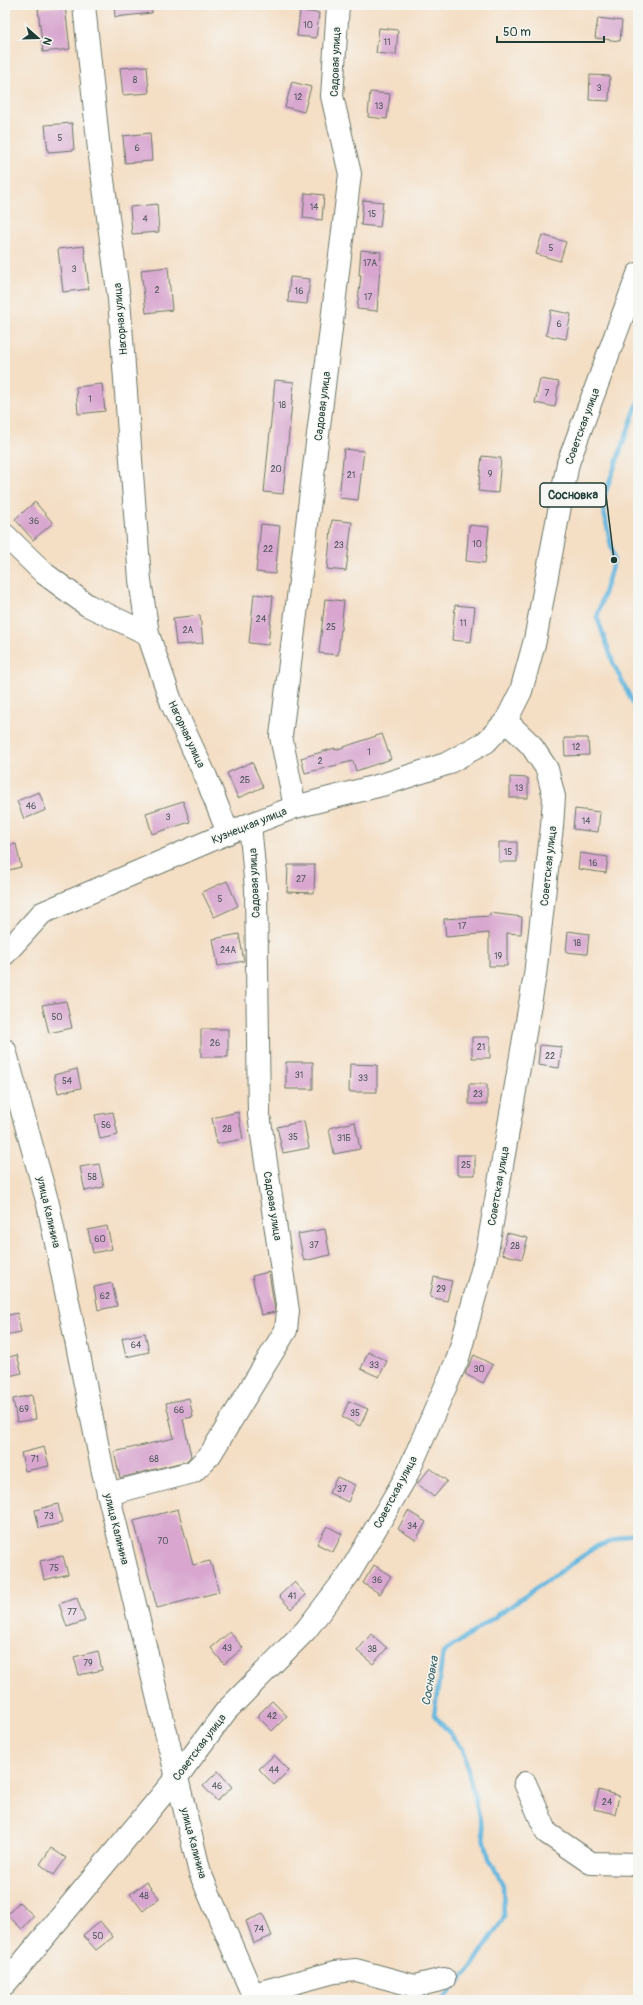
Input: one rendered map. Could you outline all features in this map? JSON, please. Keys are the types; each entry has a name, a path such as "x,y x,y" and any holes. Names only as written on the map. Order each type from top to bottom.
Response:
{"street":[{"name":"Нагорная улица","path":"84,5 99,150 119,299 140,580 148,634 172,704 206,777 228,833"},
{"name":"Садовая улица","path":"294,807 281,736 350,174 332,96 338,5"},
{"name":"Советская улица","path":"5,1984 177,1777 226,1711 306,1630 349,1574 406,1477 458,1358 487,1252 535,975 552,826 554,797 547,769 530,745 506,721 521,691 535,640 568,463 638,274"},
{"path":"5,535 45,574 87,606 148,634"},
{"name":"Кузнецкая улица","path":"5,954 42,913 228,833 294,807 385,784 446,764 486,742 506,721"},
{"name":"Садовая улица","path":"108,1494 193,1472 210,1455 286,1330 288,1311 259,1115 256,889 250,824"},
{"name":"улица Калинина","path":"5,1050 48,1204 108,1494 200,1873 254,1997"},
{"path":"525,1783 547,1833 591,1863 638,1864"},
{"path":"254,1997 335,1972 356,1970 415,1986 444,1979"}],"building":[{"path":"114,5 152,5 152,13 115,17"},
{"path":"65,6 70,49 43,52 38,9"},
{"path":"300,11 319,13 316,38 297,36"},
{"path":"598,18 622,21 620,41 595,38"},
{"path":"379,28 398,30 396,55 376,53"},
{"path":"147,66 149,93 123,95 120,68"},
{"path":"590,75 610,76 609,101 589,100"},
{"path":"292,82 311,87 304,112 285,107"},
{"path":"370,92 390,94 387,119 368,117"},
{"path":"72,123 74,150 48,152 45,125"},
{"path":"150,133 152,161 125,163 123,136"},
{"path":"305,193 324,195 322,220 303,218"},
{"path":"363,200 383,202 380,227 361,225"},
{"path":"157,204 159,232 132,234 130,207"},
{"path":"542,235 566,242 560,261 536,254"},
{"path":"84,246 89,289 63,292 58,249"},
{"path":"361,250 381,252 377,311 357,309 361,275 359,275"},
{"path":"168,267 172,310 146,313 141,270"},
{"path":"290,277 310,279 307,304 288,302"},
{"path":"551,310 571,314 566,339 546,335"},
{"path":"540,379 559,382 555,407 535,403"},
{"path":"275,380 294,382 283,494 264,492"},
{"path":"102,384 105,411 78,414 76,387"},
{"path":"344,449 364,451 358,500 339,498"},
{"path":"482,456 501,458 498,493 478,491"},
{"path":"35,502 53,523 33,540 15,519"},
{"path":"332,520 352,522 346,571 327,569"},
{"path":"261,524 280,526 275,574 256,572"},
{"path":"469,525 489,527 485,563 466,561"},
{"path":"254,594 273,596 268,645 249,643"},
{"path":"325,599 344,601 338,655 319,653"},
{"path":"455,605 475,607 471,642 452,640"},
{"path":"200,615 203,643 176,645 173,618"},
{"path":"382,734 391,759 356,771 353,761 305,773 301,758 335,748 335,750"},
{"path":"564,738 588,738 589,755 565,756"},
{"path":"252,762 263,787 238,798 227,773"},
{"path":"510,777 528,778 528,798 510,798"},
{"path":"39,792 46,810 24,819 17,801"},
{"path":"183,801 190,822 152,834 146,813"},
{"path":"575,809 600,812 598,832 573,829"},
{"path":"499,842 517,842 517,862 499,862"},
{"path":"16,844 21,867 5,871 5,846"},
{"path":"580,853 608,857 606,873 578,869"},
{"path":"288,865 315,865 314,893 287,892"},
{"path":"227,881 238,906 214,917 202,892"},
{"path":"490,913 522,917 521,934 507,933 507,966 489,966 489,933 446,937 444,919 490,916"},
{"path":"568,931 589,934 587,954 566,952"},
{"path":"239,934 244,961 218,966 213,939"},
{"path":"66,1001 72,1028 49,1033 42,1005"},
{"path":"201,1029 228,1029 228,1057 201,1057"},
{"path":"472,1037 490,1037 490,1058 472,1058"},
{"path":"540,1045 562,1047 559,1068 538,1065"},
{"path":"286,1062 313,1062 313,1089 286,1089"},
{"path":"350,1064 377,1065 377,1092 349,1092"},
{"path":"77,1069 81,1088 58,1093 54,1075"},
{"path":"469,1084 487,1084 487,1104 469,1104"},
{"path":"113,1112 118,1135 100,1139 95,1115"},
{"path":"238,1112 243,1139 217,1144 212,1118"},
{"path":"304,1121 309,1148 283,1153 277,1127"},
{"path":"355,1122 360,1149 334,1154 329,1128"},
{"path":"457,1155 475,1155 475,1175 457,1175"},
{"path":"99,1164 104,1187 85,1191 80,1167"},
{"path":"107,1226 112,1249 93,1253 88,1230"},
{"path":"325,1229 330,1255 304,1261 298,1234"},
{"path":"507,1233 528,1238 522,1259 502,1254"},
{"path":"269,1272 275,1312 261,1315 252,1276"},
{"path":"434,1277 452,1281 447,1301 430,1297"},
{"path":"112,1283 117,1306 98,1310 94,1287"},
{"path":"17,1313 21,1332 5,1335 5,1316"},
{"path":"145,1333 149,1352 126,1357 122,1338"},
{"path":"368,1352 387,1361 379,1377 361,1369"},
{"path":"17,1355 22,1373 5,1377 5,1358"},
{"path":"474,1355 493,1365 483,1383 465,1374"},
{"path":"32,1395 36,1419 17,1422 13,1399"},
{"path":"189,1398 193,1417 183,1419 191,1456 187,1461 120,1478 114,1452 174,1438 166,1403"},
{"path":"349,1401 368,1409 360,1426 342,1417"},
{"path":"44,1447 49,1466 25,1471 21,1453"},
{"path":"430,1468 447,1481 434,1497 417,1484"},
{"path":"337,1477 355,1485 348,1502 329,1493"},
{"path":"58,1504 62,1523 39,1528 35,1510"},
{"path":"178,1509 193,1565 210,1561 219,1592 157,1608 134,1521"},
{"path":"408,1511 426,1522 416,1540 398,1529"},
{"path":"327,1526 342,1534 333,1552 317,1544"},
{"path":"63,1556 68,1574 44,1580 40,1561"},
{"path":"374,1565 391,1576 380,1594 363,1583"},
{"path":"294,1582 306,1595 291,1609 279,1596"},
{"path":"77,1598 85,1621 67,1627 59,1604"},
{"path":"230,1632 243,1648 224,1664 211,1648"},
{"path":"371,1634 387,1648 373,1664 357,1651"},
{"path":"98,1651 102,1670 79,1675 74,1657"},
{"path":"272,1701 287,1716 272,1731 257,1716"},
{"path":"274,1755 289,1770 274,1785 259,1769"},
{"path":"218,1771 232,1787 217,1801 203,1786"},
{"path":"599,1790 619,1796 615,1814 594,1809"},
{"path":"51,1848 66,1858 54,1875 40,1864"},
{"path":"146,1882 159,1898 143,1911 130,1894"},
{"path":"19,1902 34,1916 22,1929 7,1915"},
{"path":"263,1914 272,1936 254,1943 246,1921"},
{"path":"100,1921 113,1937 96,1950 83,1935"}],"waterway":[{"name":"Сосновка","path":"638,402 602,502 614,560 597,617 614,665 638,713"},
{"name":"Сосновка","path":"442,2000 471,1968 504,1917 503,1885 489,1858 463,1749 434,1715 443,1653 597,1546 638,1531"}],"place":[{"name":"Сосновка","path":"614,560"}]}
